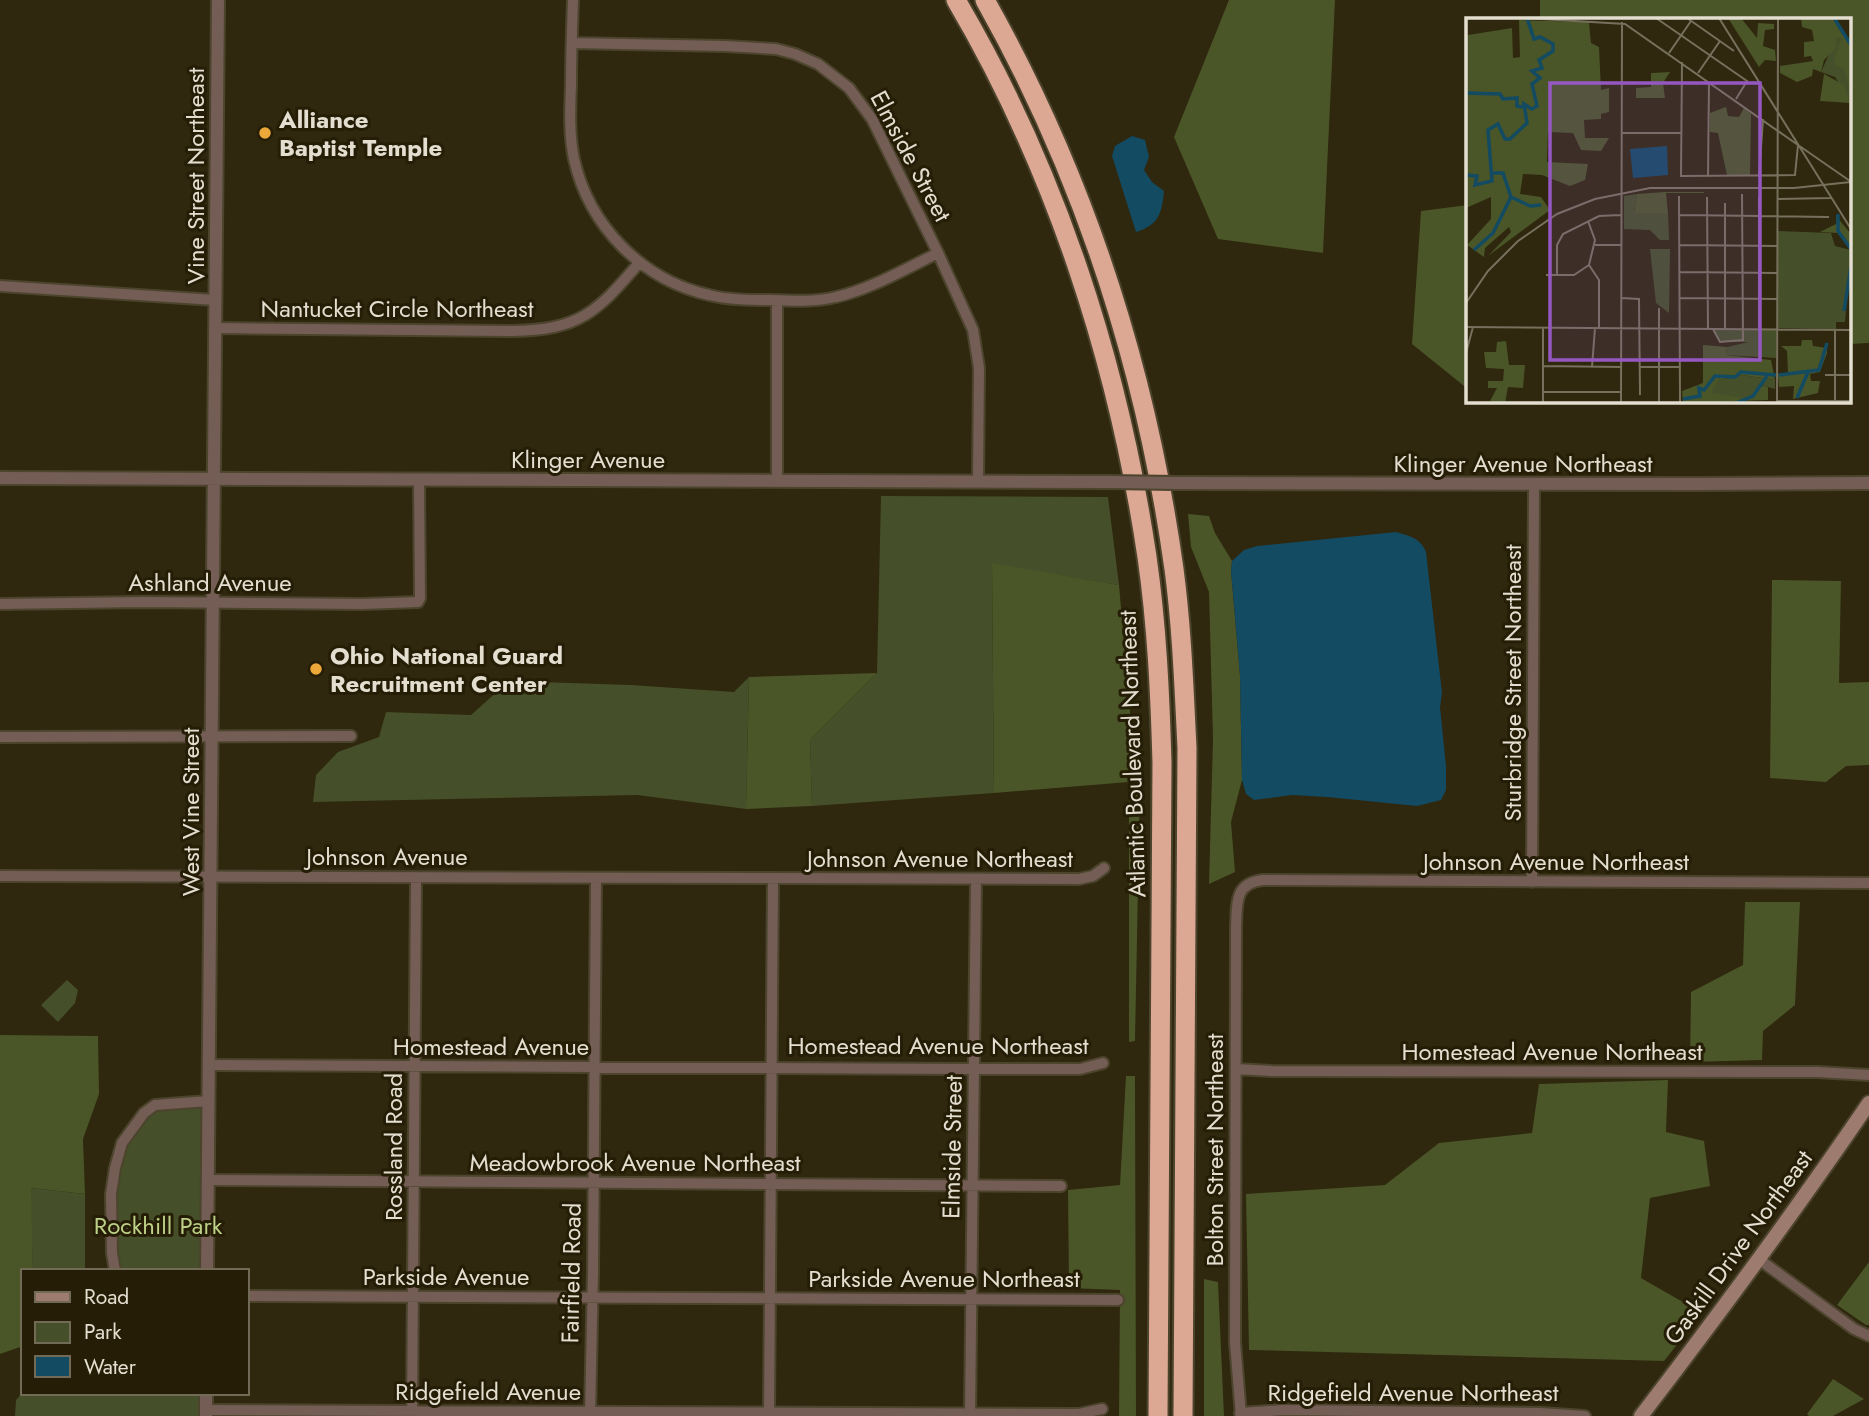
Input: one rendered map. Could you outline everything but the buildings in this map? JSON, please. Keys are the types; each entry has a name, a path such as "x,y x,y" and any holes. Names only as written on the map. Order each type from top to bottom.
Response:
{"highway":[{"name":"Atlantic Boulevard Northeast","path":"956,0 1026,136 1079,271 1118,403 1147,557 1157,649 1161,763 1158,1416"},
{"name":"Atlantic Boulevard Northeast","path":"985,0 1018,60 1052,134 1104,267 1131,352 1150,431 1174,571 1184,674 1187,748 1183,1416"}],"main road":[{"name":"Gaskill Drive Northeast","path":"1642,1416 1760,1260 1869,1104"}],"street":[{"name":"Vine Street Northeast","path":"215,353 218,0"},
{"path":"573,0 570,132 577,170 598,218 639,263 669,281 706,294 731,299 822,299 848,294 938,253"},
{"name":"Elmside Street","path":"572,43 764,47 795,54 840,79 866,108 969,318 979,355 978,481"},
{"name":"Nantucket Circle Northeast","path":"215,328 542,330 569,323 597,308 639,263"},
{"path":"0,286 215,300"},
{"path":"777,300 777,481"},
{"name":"West Vine Street","path":"207,1269 215,353"},
{"name":"Klinger Avenue","path":"0,478 1176,483"},
{"name":"Ashland Avenue","path":"0,604 412,604 419,601 419,480"},
{"name":"Klinger Avenue Northeast","path":"1176,483 1869,483"},
{"name":"Sturbridge Street Northeast","path":"1532,882 1534,484"},
{"path":"0,737 351,736"},
{"name":"Johnson Avenue Northeast","path":"773,879 1079,879 1093,876 1104,868"},
{"name":"Johnson Avenue","path":"0,876 773,879"},
{"name":"Rossland Road","path":"413,1414 416,877"},
{"name":"Fairfield Road","path":"590,1414 596,878"},
{"path":"773,879 769,1415 1079,1414 1102,1409"},
{"name":"Elmside Street","path":"970,1415 976,879"},
{"name":"Johnson Avenue Northeast","path":"1244,886 1253,881 1264,880 1869,883"},
{"name":"Bolton Street Northeast","path":"1241,1415 1234,1342 1236,909 1244,886"},
{"name":"Homestead Avenue Northeast","path":"772,1067 1080,1069 1103,1063"},
{"name":"Homestead Avenue","path":"209,1065 772,1067"},
{"name":"Homestead Avenue Northeast","path":"1236,1069 1817,1072 1869,1075"},
{"path":"115,1269 111,1194 122,1143 150,1108 162,1104 209,1101"},
{"name":"Meadowbrook Avenue Northeast","path":"208,1180 1061,1186"},
{"path":"1760,1260 1854,1329 1869,1336"},
{"name":"Parkside Avenue","path":"248,1296 770,1298"},
{"name":"Parkside Avenue Northeast","path":"770,1298 1118,1300"},
{"path":"206,1395 206,1413"},
{"name":"Ridgefield Avenue Northeast","path":"1241,1415 1283,1410 1584,1416"},
{"name":"Ridgefield Avenue","path":"206,1413 769,1415"}],"green space":[{"path":"1229,0 1335,0 1323,253 1218,239 1174,137"},
{"path":"1540,0 1869,0 1869,343 1852,344 1852,18 1540,18"},
{"path":"1466,205 1466,387 1412,344 1421,211"},
{"path":"881,496 1108,497 1119,585 992,564 994,793 812,806 810,740 877,673"},
{"path":"1188,514 1209,516 1215,533 1232,561 1240,675 1242,780 1231,822 1235,872 1209,884 1213,739 1209,592 1191,547"},
{"path":"992,563 1119,585 1136,780 1140,784 1135,1041 1129,1042 1129,782 994,793"},
{"path":"1772,580 1841,581 1839,683 1869,682 1869,765 1846,766 1826,782 1770,778"},
{"path":"877,673 810,740 812,806 746,809 749,677"},
{"path":"749,677 746,809 637,795 313,802 316,775 338,752 379,737 386,712 471,715 509,681 734,692"},
{"path":"1745,902 1800,902 1795,1005 1763,1031 1762,1060 1690,1062 1691,992 1743,965"},
{"path":"67,980 78,990 75,1003 58,1022 41,1005"},
{"path":"0,1035 98,1036 99,1094 83,1139 85,1194 31,1188 33,1269 21,1269 21,1347 0,1354"},
{"path":"1126,1076 1135,1076 1136,1416 1119,1416 1120,1290 1069,1288 1068,1190 1120,1185"},
{"path":"1668,1080 1666,1132 1704,1141 1710,1186 1650,1198 1641,1278 1702,1313 1664,1361 1249,1350 1246,1194 1385,1185 1439,1143 1532,1133 1539,1084"},
{"name":"Rockhill Park","path":"204,1106 202,1269 117,1269 114,1198 121,1153 143,1121 156,1109"},
{"name":"Rockhill Park","path":"30,1188 85,1194 85,1269 33,1269"},
{"path":"1869,1262 1869,1325 1866,1325 1837,1305"},
{"path":"1204,1279 1218,1282 1224,1416 1204,1416"},
{"path":"1833,1379 1864,1399 1833,1416 1809,1416 1807,1414"},
{"path":"21,1394 201,1395 201,1416 15,1416 16,1400"}],"water":[{"path":"1132,136 1145,140 1149,157 1144,170 1152,182 1164,191 1158,217 1150,226 1136,232 1112,156 1115,146"},
{"path":"1396,532 1418,541 1426,552 1442,693 1440,707 1446,790 1441,800 1417,806 1292,795 1254,800 1246,794 1242,780 1240,675 1232,561 1244,550 1257,546"}],"place":[{"name":"Alliance Baptist Temple","path":"265,133"},
{"name":"Ohio National Guard Recruitment Center","path":"316,669"}]}
